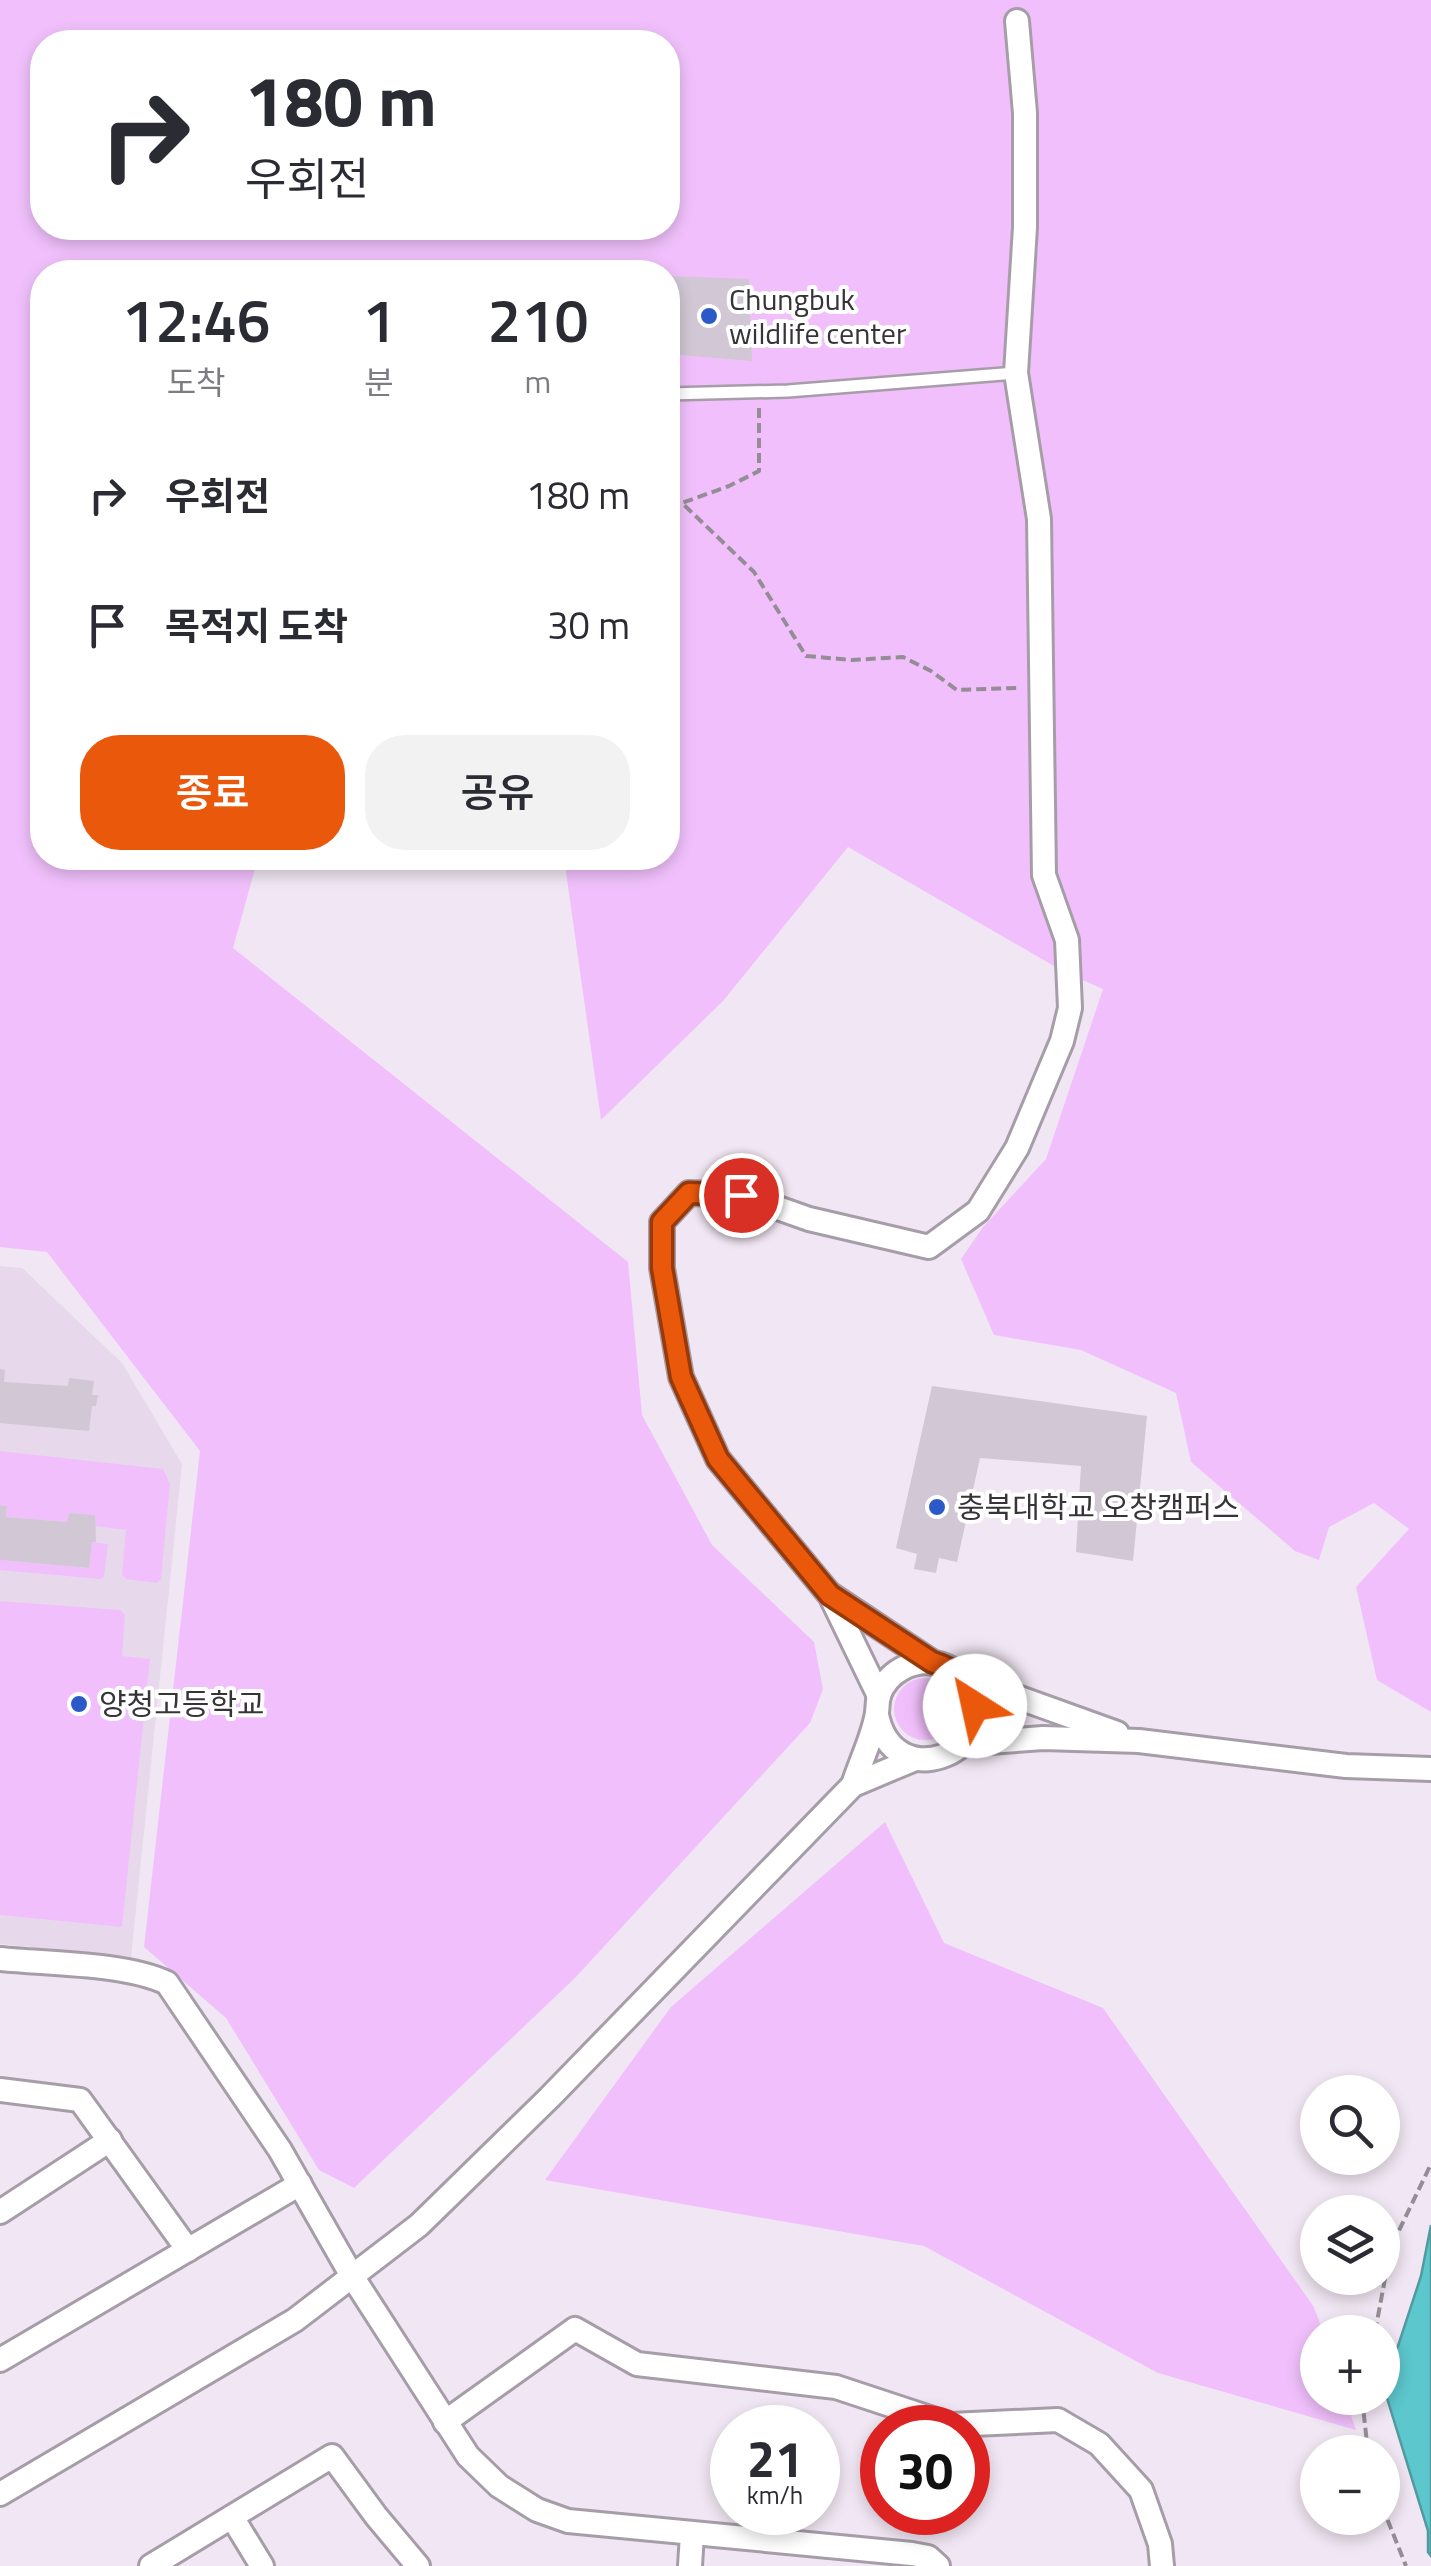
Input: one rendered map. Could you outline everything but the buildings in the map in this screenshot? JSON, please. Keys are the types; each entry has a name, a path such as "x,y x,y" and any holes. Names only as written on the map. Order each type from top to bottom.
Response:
{"street":[{"path":"915,1759 888,1743 878,1706 830,1595 718,1459 681,1377 662,1268 662,1222 689,1193 741,1195 809,1219 929,1247 978,1211 1018,1148 1062,1041 1070,1008 1067,940 1044,875 1039,519 1016,373 1026,228 1025,113 1017,21"},
{"path":"0,2494 295,2320 419,2225 524,2123 853,1785 915,1759 946,1756 962,1744 974,1721 975,1706 971,1690 961,1677 830,1595"},
{"path":"853,1785 887,1681 915,1663 932,1662"},
{"path":"961,1677 1139,1741"},
{"path":"962,1744 1043,1738 1139,1741 1346,1766 1431,1769"},
{"path":"0,1959 126,1972 152,1976 166,1983 226,2067 445,2422 468,2456 499,2486 537,2510 568,2521 912,2554 928,2557 938,2566"},
{"path":"0,2090 80,2100 188,2250"},
{"path":"0,2212 110,2140"},
{"path":"0,2360 300,2184"},
{"path":"445,2422 575,2329 637,2364 836,2387 951,2424 1058,2420 1099,2444 1140,2490 1160,2544 1162,2566"},
{"path":"151,2566 332,2456 418,2566"},
{"path":"232,2517 262,2566"},
{"path":"690,2566 692,2534"}],"lane":[{"path":"680,394 758,392 1016,373"}],"path":[{"path":"758,392 759,471 682,503 754,572 806,656 852,660 903,657 957,690 1042,688"},
{"path":"1377,2315 1391,2248 1431,2164"},
{"path":"1394,2535 1406,2566"}],"shaded area":[{"path":"0,0 1431,0 1431,1712 1377,1680 1356,1587 1409,1529 1374,1503 1329,1527 1319,1560 1295,1551 1191,1462 1176,1393 1081,1350 994,1335 961,1259 983,1227 1046,1159 1103,989 1066,973 848,847 723,1001 601,1120 566,870 680,870 680,260 30,260 30,870 255,870 233,948 628,1262 642,1415 712,1545 814,1642 823,1689 810,1723 575,1978 354,2188 319,2170 226,2018 144,1947 200,1451 47,1252 0,1247"},
{"name":"양청고등학교","path":"0,1266 22,1268 122,1363 182,1464 131,1957 0,1944"},
{"path":"0,1451 163,1469 170,1484 161,1579 157,1583 126,1579 122,1574 126,1530 94,1526 95,1515 69,1513 67,1522 6,1517 7,1506 0,1505"},
{"path":"92,1542 108,1544 104,1577 100,1579 0,1570 0,1560 88,1568"},
{"path":"0,1601 120,1610 125,1615 122,1656 150,1659 122,1927 0,1915"},
{"path":"925,1678 947,1687 956,1709 947,1731 925,1740 903,1731 894,1709 903,1687"},
{"path":"885,1822 944,1943 1103,2008 1300,2287 1300,2295 1306,2295 1314,2307 1317,2315 1300,2315 1300,2414 1158,2373 924,2246 545,2180 671,2007"},
{"path":"1304,2415 1351,2415 1356,2430"}],"water":[{"path":"1431,2225 1431,2556 1428,2531 1392,2415 1400,2415 1400,2340 1421,2276"}],"place":[{"name":"Chungbuk wildlife center","path":"709,316"},
{"name":"충북대학교 오창캠퍼스","path":"937,1507"},
{"name":"양청고등학교","path":"79,1704"}],"route":[{"path":"741,1195 689,1193 662,1222 662,1268 681,1377 718,1459 830,1595 932,1662 948,1667 971,1690 975,1706"}]}
